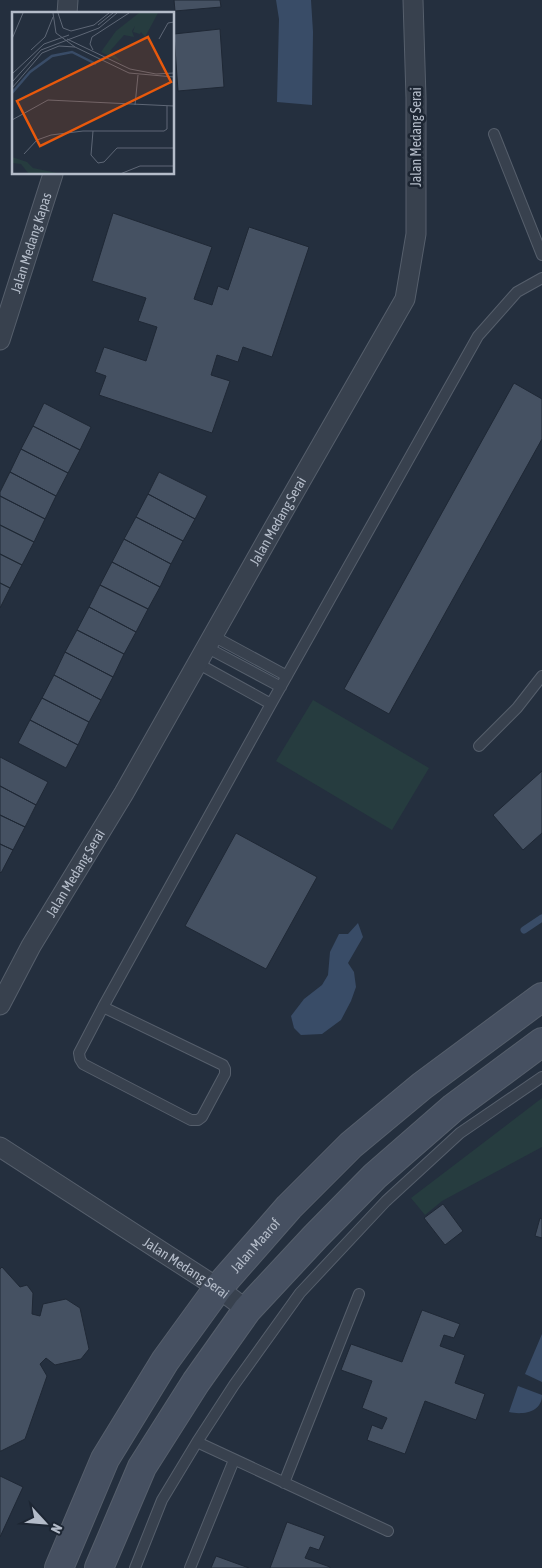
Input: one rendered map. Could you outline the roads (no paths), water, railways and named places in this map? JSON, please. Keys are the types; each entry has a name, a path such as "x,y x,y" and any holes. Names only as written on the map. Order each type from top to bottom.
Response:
{"main road":[{"name":"Jalan Maarof","path":"59,1568 105,1459 165,1361 218,1288 289,1207 351,1144 422,1086 542,997"},
{"path":"100,1568 142,1467 196,1382 247,1310 375,1176 453,1108 542,1042"}],"street":[{"name":"Jalan Medang Serai","path":"0,1005 31,946 124,793 405,299 416,234 416,98 413,0"},
{"name":"Jalan Medang Kapas","path":"0,340 53,175"},
{"name":"Jalan Medang Serai","path":"0,1147 218,1288 247,1310"}],"lane":[{"path":"494,134 542,255"},
{"path":"103,1007 223,1065 225,1074 202,1117 198,1120 191,1120 83,1064 79,1053 103,1007 287,676 478,336 517,292 542,278"},
{"path":"205,649 287,676"},
{"path":"205,649 281,687"},
{"path":"205,649 272,704"},
{"path":"479,746 517,708 542,676"},
{"path":"134,1568 162,1500 197,1442 234,1385 300,1293 386,1201 460,1133 542,1077"},
{"path":"284,1482 359,1294"},
{"path":"197,1442 388,1531"},
{"path":"190,1568 234,1460"}],"water":[{"path":"276,0 311,0 313,32 312,105 277,102 279,19"},
{"path":"358,923 363,937 348,963 354,972 356,987 351,1001 341,1020 322,1034 301,1035 294,1028 291,1016 304,999 322,985 328,975 330,952 339,934 348,934"},
{"path":"542,1334 542,1382 525,1374"},
{"path":"518,1386 542,1395 539,1406 525,1413 509,1412"}],"waterway":[{"path":"524,930 542,918"}]}
